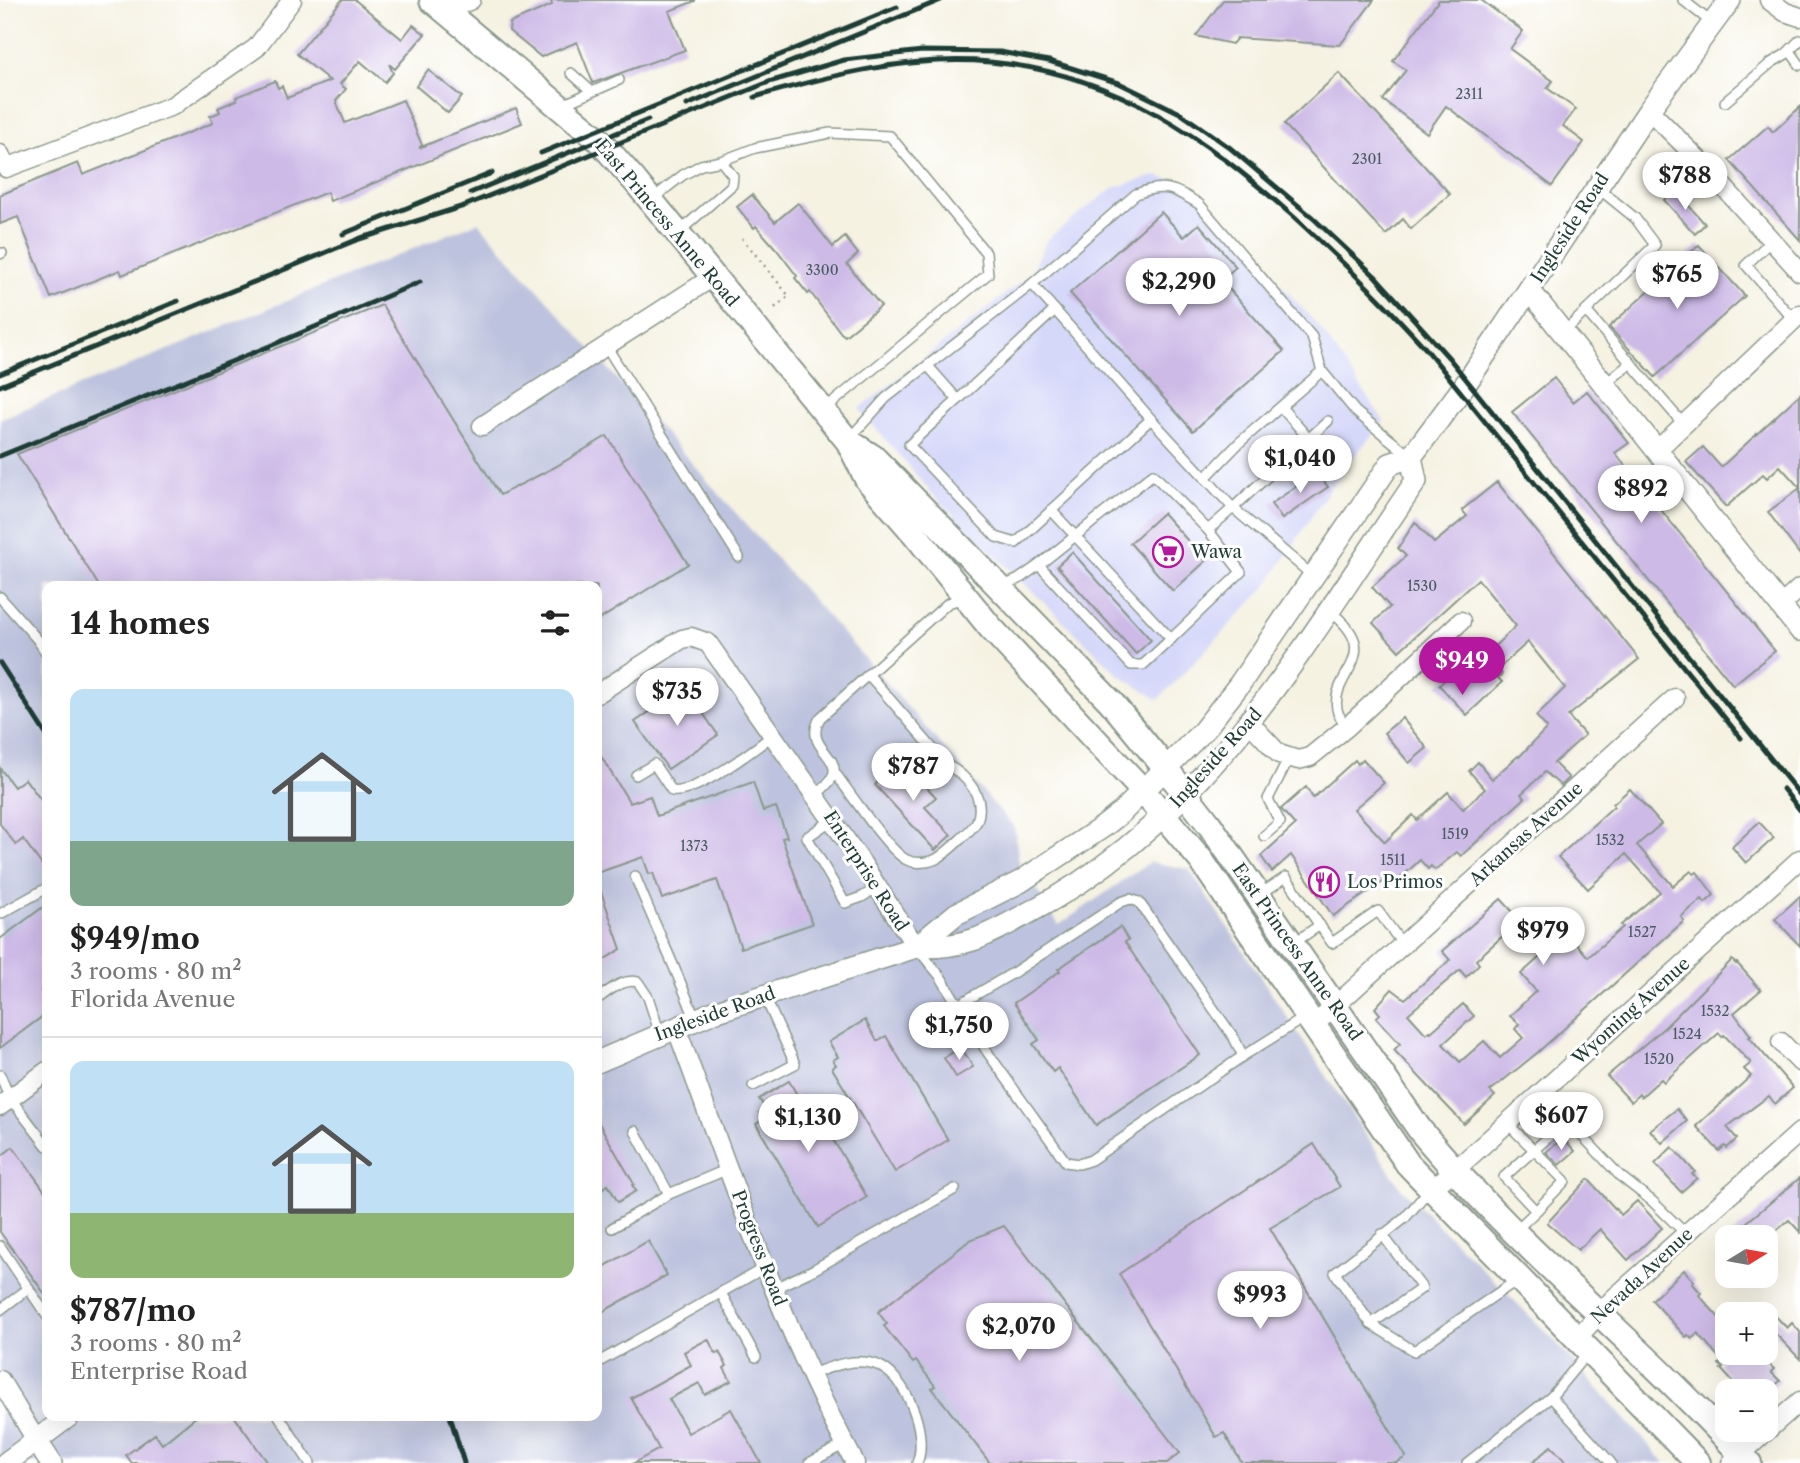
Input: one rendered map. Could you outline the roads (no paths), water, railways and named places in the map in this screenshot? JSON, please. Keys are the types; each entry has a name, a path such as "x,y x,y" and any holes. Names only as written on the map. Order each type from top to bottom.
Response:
{"main road":[{"name":"East Princess Anne Road","path":"439,5 599,140 848,441 867,480 914,533 989,627 1143,791 1201,860 1408,1164 1698,1463"},
{"name":"East Princess Anne Road","path":"848,441 873,457 1111,702 1186,794 1420,1130 1454,1171 1695,1405 1741,1460"}],"street":[{"path":"0,154 6,168 172,106 256,48 292,0"},
{"path":"439,5 471,0"},
{"name":"Ingleside Road","path":"916,947 956,914 1020,882 1064,855 1122,812 1203,731 1239,685 1390,464 1411,457 1467,382 1649,110 1730,0"},
{"path":"1769,0 1785,12 1800,17"},
{"path":"1649,110 1798,265"},
{"path":"482,426 713,277"},
{"path":"1529,290 1800,630"},
{"path":"1656,451 1797,317"},
{"name":"Ingleside Road","path":"602,1060 677,1027 765,995 916,947 940,948 969,943 1048,903 1083,880 1164,816 1250,723 1416,481 1411,457"},
{"path":"1780,606 1800,588"},
{"path":"1250,723 1279,754 1298,760 1311,757 1461,621"},
{"name":"Enterprise Road","path":"602,691 682,639 701,639 714,650 878,887 916,947"},
{"name":"Arkansas Avenue","path":"1310,1021 1335,1006 1675,698"},
{"name":"Wyoming Avenue","path":"1431,1189 1800,859"},
{"name":"Progress Road","path":"677,1027 764,1268 811,1374 855,1463"},
{"path":"1781,1042 1800,1062"},
{"path":"5,1102 42,1075"},
{"name":"Nevada Avenue","path":"1584,1343 1599,1314 1800,1132"},
{"path":"0,1380 51,1463"},
{"path":"1741,1460 1800,1401"},
{"path":"6,1463 62,1421"}],"lane":[{"path":"1683,0 1712,23"},
{"path":"1725,102 1771,63 1790,51 1800,40"},
{"path":"1790,51 1800,65"},
{"path":"570,73 591,91"},
{"path":"560,106 619,80"},
{"path":"650,200 701,165 721,161 755,148 830,134 890,136 986,253 988,274 823,411"},
{"path":"677,233 732,185 733,176 721,161"},
{"path":"848,441 886,398 1032,284 1136,194 1156,187 1178,192 1199,204 1312,337 1322,371 1356,412 1411,457"},
{"path":"1563,333 1656,245 1635,218 1597,187"},
{"path":"1772,240 1746,265 1797,317"},
{"path":"1032,284 1233,508 1313,576"},
{"path":"1055,310 909,445 996,537 1016,542 1151,419"},
{"path":"1586,311 1684,425"},
{"path":"606,346 738,557"},
{"path":"1604,385 1630,363"},
{"path":"928,366 958,400"},
{"path":"1205,478 1240,442 1322,371"},
{"path":"1281,407 1309,439"},
{"path":"1208,530 1328,421"},
{"path":"1001,587 1039,565 1153,474 1208,530 1241,572 1143,665 1131,664 1039,565"},
{"path":"1051,510 1074,538 1171,639"},
{"path":"0,597 42,646"},
{"path":"815,795 832,781 835,773 834,765 818,741 816,726 820,718 948,603 965,597"},
{"path":"1328,610 1342,621 1353,636 1355,661 1339,692 1338,712 1347,727"},
{"path":"835,773 894,852 908,861 923,863 937,859 976,824 978,795 958,771 947,765 869,674"},
{"path":"636,775 654,764 672,791 677,792 693,787 742,759 773,735"},
{"path":"1264,836 1280,822 1268,799 1289,758"},
{"path":"832,820 807,837 845,903 878,887"},
{"path":"635,876 649,913 679,975 677,1027"},
{"path":"1258,896 1286,877 1332,943 1378,911 1403,945"},
{"path":"0,914 42,891"},
{"path":"958,1005 1013,973 1121,902 1130,899 1139,902 1234,1038 1243,1056"},
{"path":"1292,944 1320,925"},
{"path":"916,947 940,976 988,1053 1066,1162 1079,1164 1091,1160 1243,1056 1310,1021"},
{"path":"602,995 614,986 630,980 638,982 648,997 677,1027"},
{"path":"753,1086 795,1064 765,995"},
{"path":"0,1075 5,1102 42,1141"},
{"path":"1541,1092 1620,1176 1653,1201 1686,1234"},
{"path":"1536,1211 1504,1177 1567,1120"},
{"path":"1507,1123 1564,1181 1547,1192 1536,1211 1514,1232"},
{"path":"635,1131 669,1194"},
{"path":"612,1228 669,1194 728,1169"},
{"path":"773,1289 813,1270 955,1189"},
{"path":"1431,1189 1405,1218 1335,1273 1371,1324 1414,1351 1519,1279"},
{"path":"1371,1324 1422,1288 1382,1234"},
{"path":"0,1246 42,1308"},
{"path":"602,1360 764,1268"},
{"path":"0,1310 29,1288"},
{"path":"721,1293 756,1357"},
{"path":"1467,1463 1550,1397 1574,1367 1584,1343"},
{"path":"811,1374 855,1362 866,1362 885,1368 903,1388 917,1422 921,1442 917,1463"},
{"path":"1550,1397 1611,1463"},
{"path":"282,1421 310,1463"},
{"path":"809,1463 845,1444"}],"railway":[{"path":"687,105 941,0"},
{"path":"541,153 897,7"},
{"path":"356,240 464,206 769,82 844,60 922,51 1000,52 1049,61 1119,83 1180,113 1229,147 1313,218 1375,276 1449,358 1800,795"},
{"path":"755,97 842,74 901,64 930,61 990,62 1036,69 1078,80 1118,95 1192,136 1261,188 1295,218 1362,282 1426,349 1741,738"},
{"path":"470,193 648,120"},
{"path":"343,234 492,173"},
{"path":"0,386 366,236"},
{"path":"0,456 420,282"},
{"path":"0,374 178,301"},
{"path":"0,663 42,728"},
{"path":"1783,789 1800,810"},
{"path":"451,1421 464,1463"}],"place":[{"name":"Wawa","path":"1168,552"},
{"name":"Los Primos","path":"1324,882"}]}
